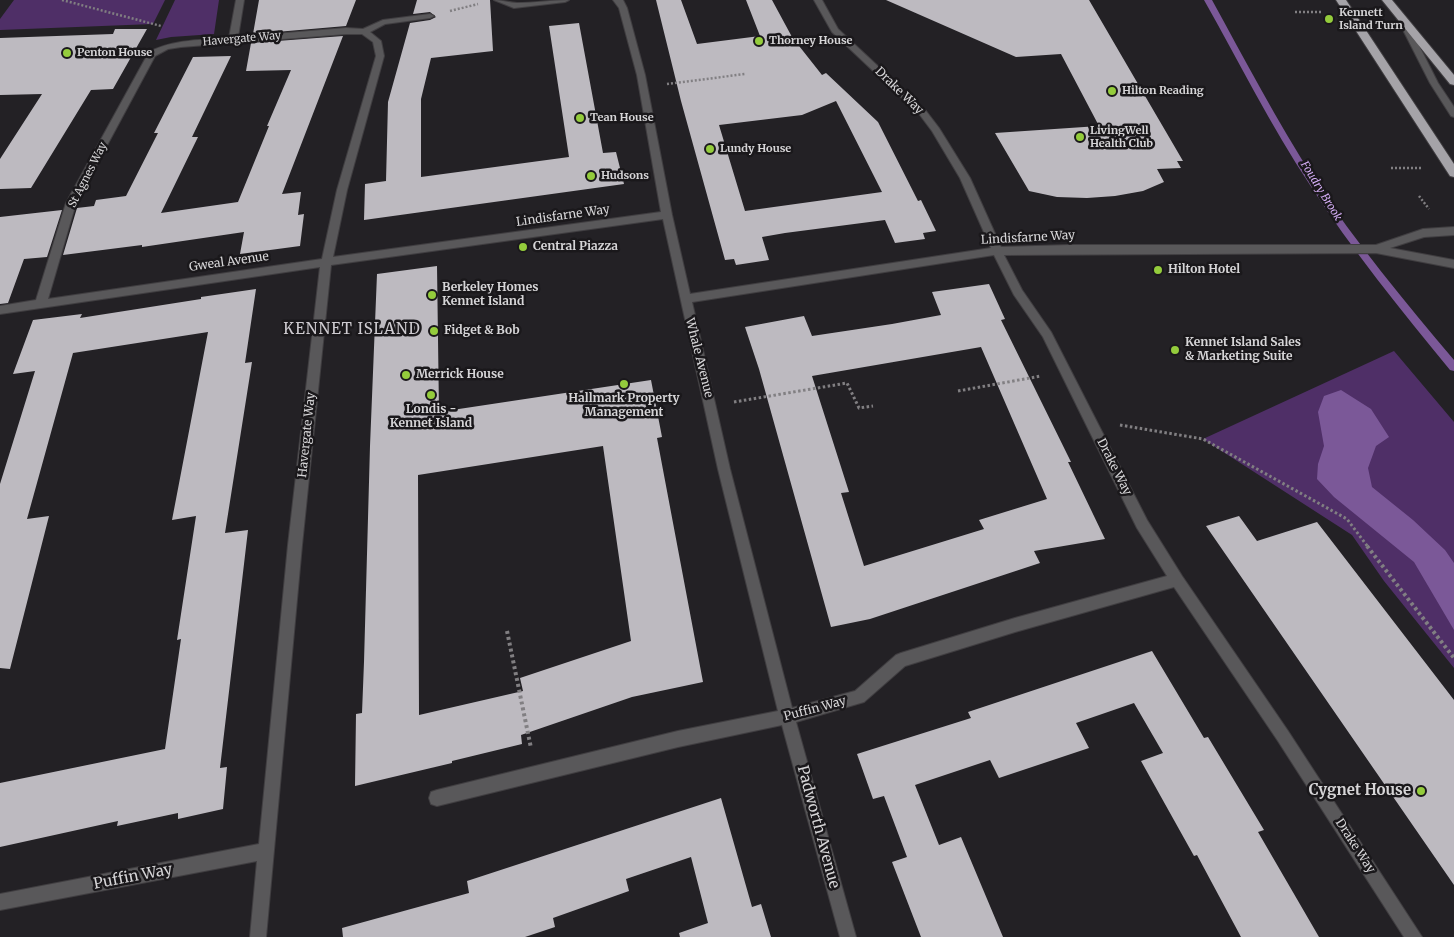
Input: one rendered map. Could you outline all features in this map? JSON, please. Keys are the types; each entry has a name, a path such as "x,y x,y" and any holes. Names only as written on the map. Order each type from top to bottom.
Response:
{"highway":[{"path":"1341,0 1454,173"},
{"path":"1387,0 1454,82"}],"street":[{"path":"233,40 240,0"},
{"path":"498,0 514,6 565,0"},
{"name":"Whale Avenue","path":"617,0 620,1 623,8 644,87 667,215 685,299 724,469 787,717"},
{"name":"Drake Way","path":"818,0 835,30 927,118 965,178 997,251 1018,292 1047,335 1142,524 1177,580 1283,736 1414,937"},
{"name":"Havergate Way","path":"152,54 181,44 346,31 364,32 383,22 430,16"},
{"path":"1401,18 1434,83 1454,114"},
{"name":"Havergate Way","path":"258,937 293,564 326,263 342,190 380,56 377,41 364,32"},
{"name":"St Agnes Way","path":"41,303 71,203 152,54"},
{"name":"Lindisfarne Way","path":"462,244 667,215"},
{"name":"Lindisfarne Way","path":"1376,249 1423,233 1454,231"},
{"name":"Gweal Avenue","path":"0,310 462,244"},
{"name":"Lindisfarne Way","path":"685,299 997,251 1070,249 1376,249 1454,264"},
{"name":"Puffin Way","path":"437,798 678,739 787,717 859,697 901,660 1015,625 1177,580"},
{"name":"Padworth Avenue","path":"787,717 848,937"},
{"name":"Puffin Way","path":"0,902 266,851"}],"path":[{"path":"62,0 166,27"},
{"path":"430,16 486,2"},
{"path":"644,87 746,74"},
{"path":"958,390 1066,372"},
{"path":"711,406 847,383 859,408 873,406"},
{"path":"1090,420 1203,439 1347,519 1454,658"},
{"path":"507,631 536,774"}],"shaded area":[{"path":"14,0 165,0 153,24 0,30 0,19"},
{"path":"175,0 219,0 214,34 156,40"},
{"path":"1394,351 1454,422 1454,668 1384,581 1352,535 1203,439"},
{"path":"1341,390 1371,409 1389,437 1376,446 1368,468 1372,487 1413,520 1445,550 1454,563 1454,630 1414,562 1334,497 1317,479 1318,464 1324,446 1318,412 1324,396"}],"building":[{"path":"259,0 356,0 346,26 253,34"},
{"name":"Tean House","path":"417,0 490,0 493,51 431,58 421,99 421,177 569,157 549,26 579,23 603,153 616,152 624,184 364,220 365,184 386,181 388,102 410,23 430,20 436,17 430,12 413,14"},
{"path":"656,0 681,0 697,44 760,36 746,0 772,0 792,37 822,75 826,73 878,122 918,201 921,200 936,231 923,233 925,239 895,243 885,220 785,233 762,237 769,260 736,265 734,259 725,260 681,101","holes":["836,101 882,192 745,211 719,125 802,115"]},
{"name":"Hilton Reading","path":"886,0 1089,0 1183,161 1177,161 1181,168 1157,169 1164,182 1143,191 1115,196 1087,198 1057,197 1029,191 995,133 1099,126 1061,54 1016,57"},
{"path":"115,29 147,29 113,89 91,90 31,188 0,189 0,159 42,94 0,95 0,38 113,34"},
{"path":"343,36 282,194 301,192 298,215 304,214 300,246 240,254 244,232 142,247 142,245 63,255 77,208 94,206 96,200 126,196 158,133 154,133 193,57 231,56 192,137 198,137 161,213 238,202 291,70 246,71 251,43"},
{"path":"62,210 47,257 24,259 8,303 0,304 0,217"},
{"path":"437,266 439,412 651,380 662,437 657,438 703,682 632,697 521,735 522,744 355,786 356,714 362,713 377,274","holes":["603,446 631,641 520,678 523,691 419,715 418,475"]},
{"path":"989,284 1005,319 1001,320 1071,462 1068,462 1105,539 1034,551 1040,563 870,619 831,627 759,369 745,327 804,316 812,336 941,315 932,292","holes":["981,347 1047,499 979,520 984,529 864,566 841,493 849,492 812,376"]},
{"path":"256,289 245,363 252,362 225,533 248,530 220,768 227,767 223,809 178,819 178,813 117,826 118,821 0,847 0,783 165,749 181,639 177,640 196,516 172,520 208,332 73,353 27,519 49,516 10,669 0,668 0,484 35,371 13,374 33,320 82,314 80,318"},
{"name":"Cygnet House","path":"1239,516 1257,541 1317,522 1454,700 1454,885 1206,526"},
{"path":"1152,651 1204,738 1208,737 1264,830 1258,832 1319,937 1241,937 1197,855 1194,856 1141,761 1163,753 1134,703 1076,723 1089,748 999,778 990,760 915,785 939,845 961,837 1003,937 921,937 892,862 907,857 884,796 873,799 857,754 971,718 968,712"},
{"path":"721,798 752,907 761,904 771,937 680,937 679,933 708,923 691,857 626,879 629,891 553,918 555,927 525,937 343,937 342,928 469,893 467,881"}],"waterway":[{"name":"Foudry Brook","path":"1208,0 1281,130 1328,206 1389,288 1454,367"}],"place":[{"name":"Kennett Island Turn","path":"1329,19"},
{"name":"Thorney House","path":"759,41"},
{"name":"Penton House","path":"67,53"},
{"name":"Hilton Reading","path":"1112,91"},
{"name":"Tean House","path":"580,118"},
{"name":"LivingWell Health Club","path":"1080,137"},
{"name":"Lundy House","path":"710,149"},
{"name":"Hudsons","path":"591,176"},
{"name":"Central Piazza","path":"523,247"},
{"name":"Hilton Hotel","path":"1158,270"},
{"name":"Berkeley Homes Kennet Island","path":"432,295"},
{"name":"Fidget & Bob","path":"434,331"},
{"name":"Kennet Island Sales & Marketing Suite","path":"1175,350"},
{"name":"Merrick House","path":"406,375"},
{"name":"Hallmark Property Management","path":"624,384"},
{"name":"Londis - Kennet Island","path":"431,395"},
{"name":"Cygnet House","path":"1421,791"}],"district":[{"name":"KENNET ISLAND","path":"352,330"}]}
